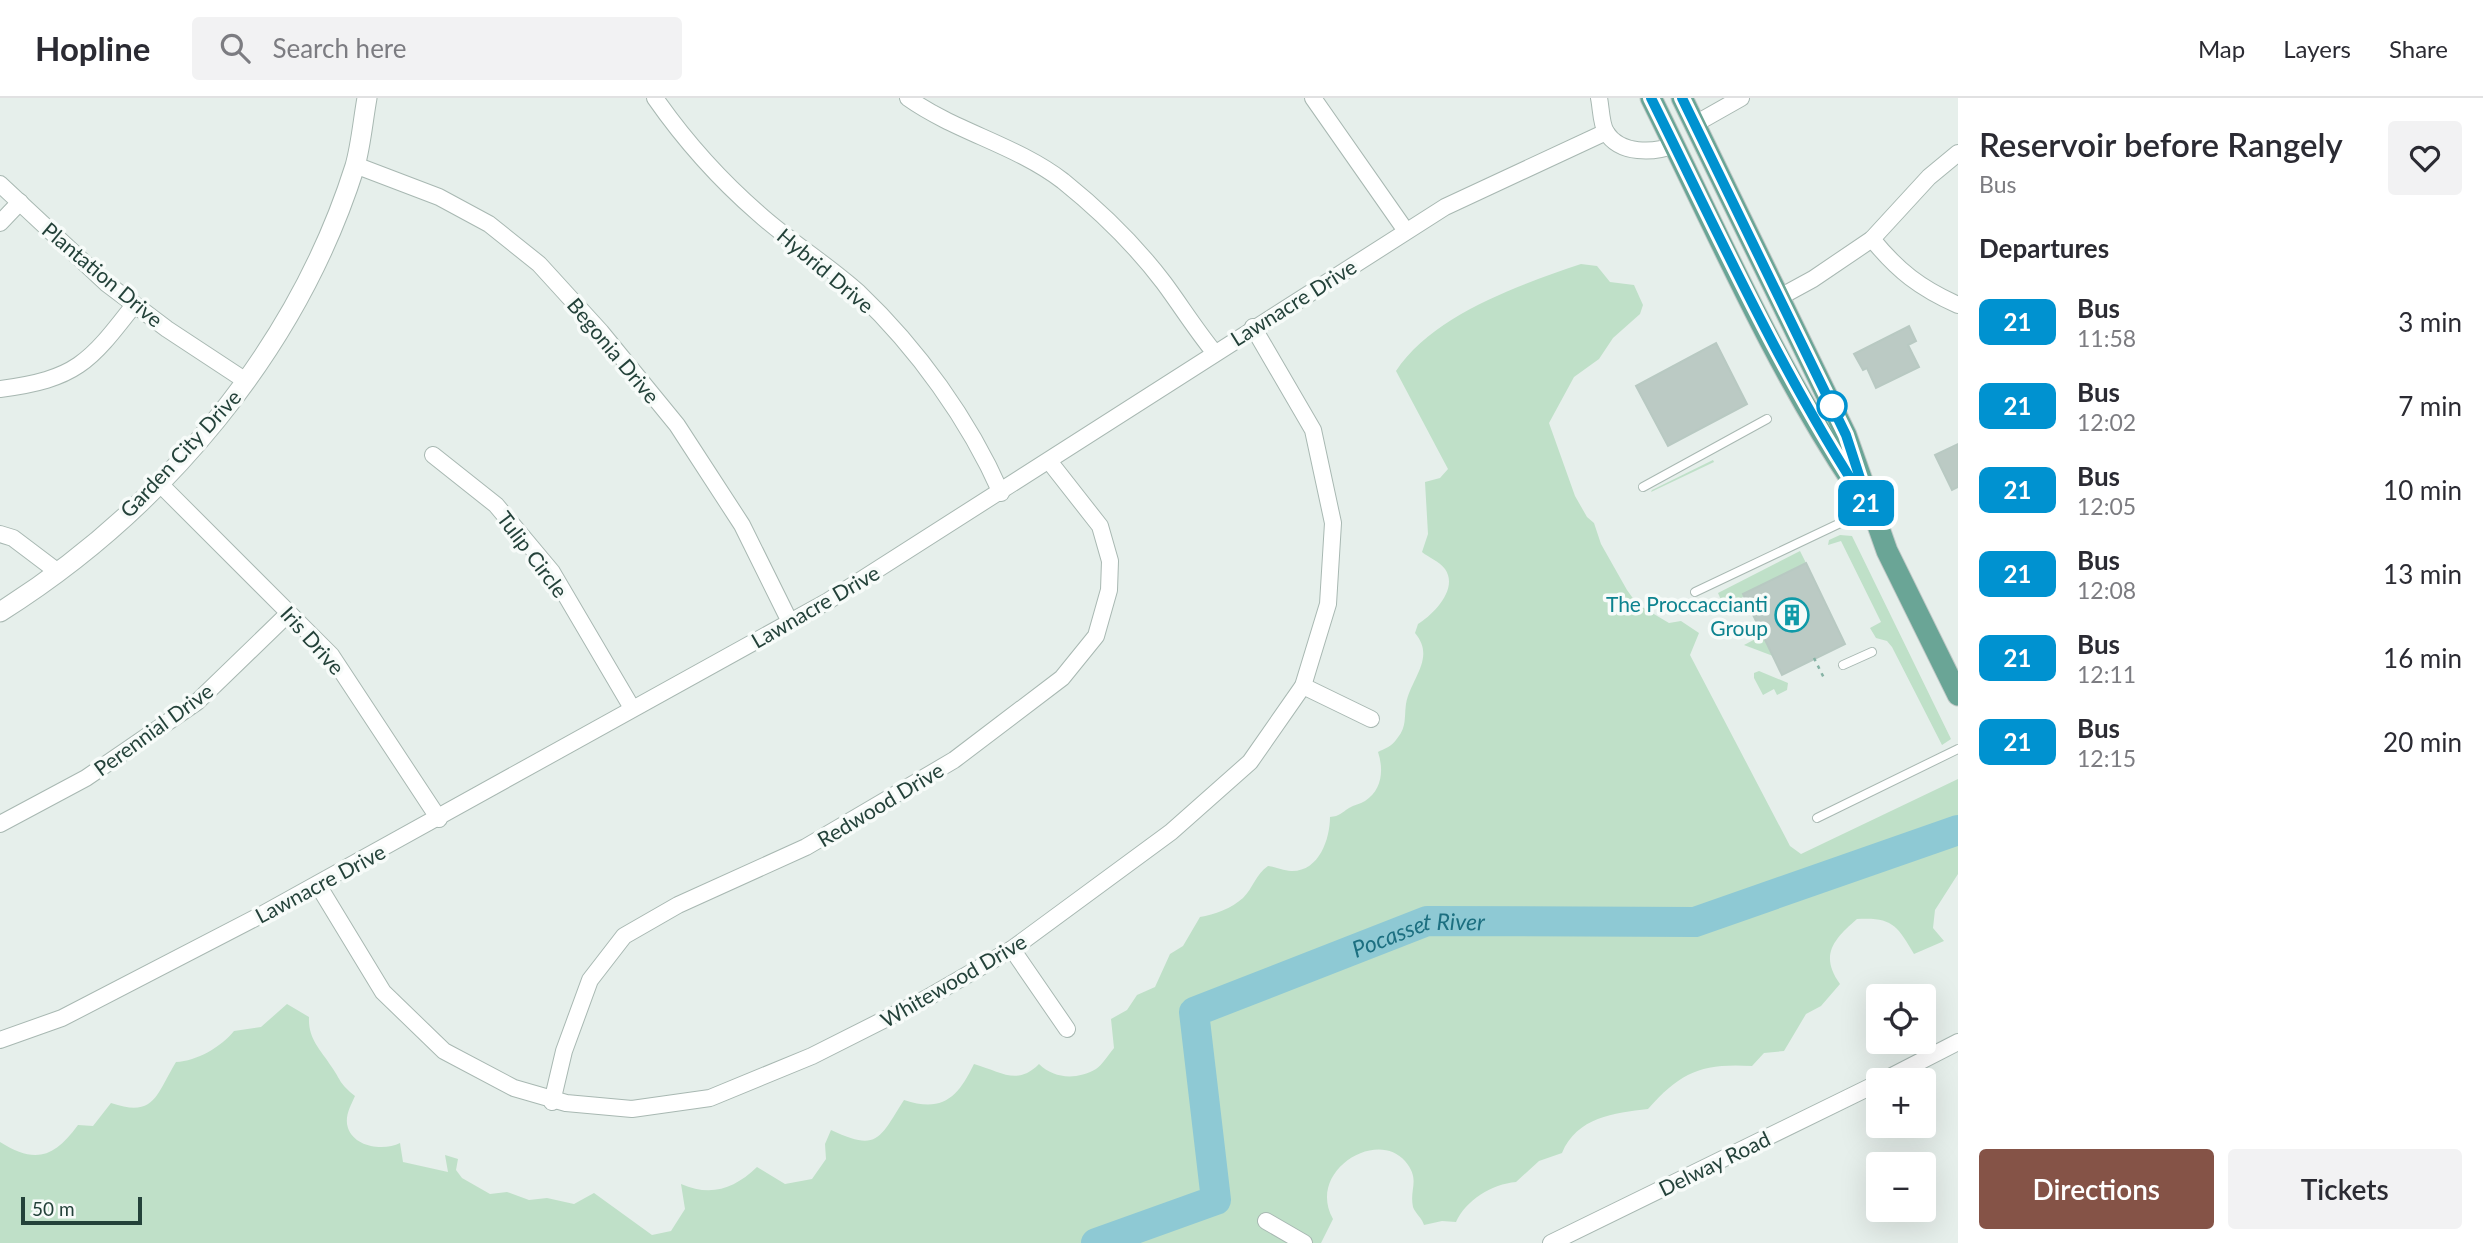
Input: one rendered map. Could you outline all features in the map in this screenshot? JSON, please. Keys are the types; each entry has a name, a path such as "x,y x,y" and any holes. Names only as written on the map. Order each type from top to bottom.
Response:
{"main road":[{"path":"1651,98 1769,337 1827,444 1870,509"},
{"path":"1682,98 1846,435 1870,509 1958,695"}],"street":[{"name":"Garden City Drive","path":"0,612 58,572 159,483 236,397 281,330 314,270 355,165 367,98"},
{"name":"Hybrid Drive","path":"655,98 708,166 760,214 858,293 889,325 966,427 986,458 1001,492"},
{"path":"908,98 922,108 1000,144 1061,180 1111,224 1154,271 1214,352"},
{"path":"1313,98 1406,231"},
{"path":"1599,98 1606,132 1636,150 1653,152 1675,145"},
{"path":"1695,124 1741,98"},
{"name":"Lawnacre Drive","path":"0,1040 61,1018 318,885 790,622 1001,492 1214,352 1445,206 1606,132"},
{"path":"1780,298 1872,239 1929,177 1958,153"},
{"name":"Begonia Drive","path":"355,165 439,197 479,218 539,264 601,332 677,425 742,525 790,622"},
{"name":"Plantation Drive","path":"0,184 106,283 246,381"},
{"path":"0,223 20,202"},
{"path":"1872,239 1898,270 1936,295 1958,305"},
{"path":"0,389 38,384 65,376 101,348 134,304"},
{"name":"Whitewood Drive","path":"318,885 383,992 444,1051 513,1088 552,1102 632,1109 710,1098 812,1056 927,998 1012,949 1171,832 1250,762 1303,686 1328,604 1333,523 1313,430 1253,327"},
{"name":"Tulip Circle","path":"433,455 496,505 552,572 632,708"},
{"name":"Redwood Drive","path":"552,1102 564,1051 590,980 624,936 678,905 806,847 954,760 1062,678 1096,636 1109,590 1110,561 1100,526 1049,461"},
{"name":"Iris Drive","path":"159,483 331,655 439,819"},
{"path":"0,534 13,538 58,572"},
{"name":"Perennial Drive","path":"0,824 86,778 197,702 289,613"},
{"path":"1303,686 1371,719"},
{"path":"1012,949 1067,1028"},
{"path":"1907,1068 1958,1042"},
{"name":"Delway Road","path":"1551,1243 1866,1089"},
{"path":"1266,1221 1304,1243"}],"lane":[{"path":"1643,486 1768,419"},
{"path":"1695,592 1870,509"},
{"path":"1843,665 1872,652"},
{"path":"1817,818 1958,748"}],"path":[{"path":"1814,659 1824,678"}],"green space":[{"path":"1581,264 1597,266 1610,282 1634,285 1643,305 1640,314 1613,338 1599,359 1574,377 1549,423 1575,496 1587,517 1594,523 1601,544 1637,604 1669,623 1681,621 1699,633 1690,655 1790,846 1801,854 1958,779 1958,874 1935,910 1933,928 1944,941 1914,954 1903,936 1892,925 1878,920 1857,919 1832,948 1831,964 1840,984 1821,1006 1806,1014 1784,1051 1764,1053 1752,1066 1719,1066 1693,1072 1671,1086 1648,1109 1610,1115 1587,1124 1569,1141 1562,1153 1539,1161 1516,1182 1481,1194 1466,1207 1456,1222 1442,1221 1424,1225 1413,1207 1414,1179 1405,1161 1393,1152 1378,1149 1363,1152 1348,1160 1337,1171 1329,1185 1327,1201 1333,1219 1321,1243 0,1243 0,1142 12,1149 34,1155 52,1151 61,1145 78,1125 93,1126 111,1103 137,1108 146,1105 158,1093 176,1062 208,1052 234,1031 261,1027 287,1004 309,1017 310,1032 316,1043 343,1085 355,1096 347,1124 357,1140 379,1147 400,1143 403,1162 448,1172 445,1155 458,1159 456,1170 462,1178 490,1194 507,1192 529,1200 547,1198 574,1204 594,1193 652,1235 671,1231 685,1209 681,1184 702,1190 722,1189 740,1181 757,1167 785,1184 812,1179 826,1159 825,1144 831,1130 859,1140 876,1138 889,1124 904,1100 929,1104 948,1099 962,1085 974,1064 1016,1076 1031,1071 1039,1064 1052,1073 1066,1076 1081,1075 1096,1069 1114,1048 1111,1019 1127,1010 1137,995 1155,987 1170,954 1183,946 1200,917 1239,902 1268,866 1288,871 1301,870 1316,860 1328,835 1330,817 1371,796 1380,779 1378,752 1392,744 1402,731 1406,704 1423,660 1421,642 1415,633 1418,624 1442,601 1449,585 1445,569 1422,552 1428,534 1425,482 1440,478 1448,469 1396,371 1412,351 1454,318 1505,292"},
{"path":"1713,460 1714,462 1651,492 1652,490"},
{"path":"1840,535 1852,536 1951,739 1942,745 1892,647 1887,641 1876,638 1870,628 1881,622 1841,541 1828,545 1829,540"},
{"path":"1800,551 1806,563 1724,607 1718,593"},
{"path":"1763,635 1773,656 1744,645"},
{"path":"1759,671 1788,683 1787,690 1777,695 1774,689 1763,695 1754,678 1754,673"}],"building":[{"path":"1909,326 1916,341 1908,345 1919,367 1876,388 1867,368 1863,370 1854,354"},
{"path":"1716,343 1747,404 1668,446 1636,386"},
{"path":"1958,444 1958,487 1952,490 1935,455"},
{"name":"The Proccaccianti Group","path":"1806,563 1845,644 1782,675 1743,594"}],"waterway":[{"name":"Pocasset River","path":"1096,1243 1216,1200 1194,1012 1427,921 1695,922 1958,830"}],"bus line":[{"name":"21","path":"1651,98 1756,313 1827,444 1870,509 1846,435 1682,98"}],"place":[{"name":"The Proccaccianti Group","path":"1792,615"}]}
